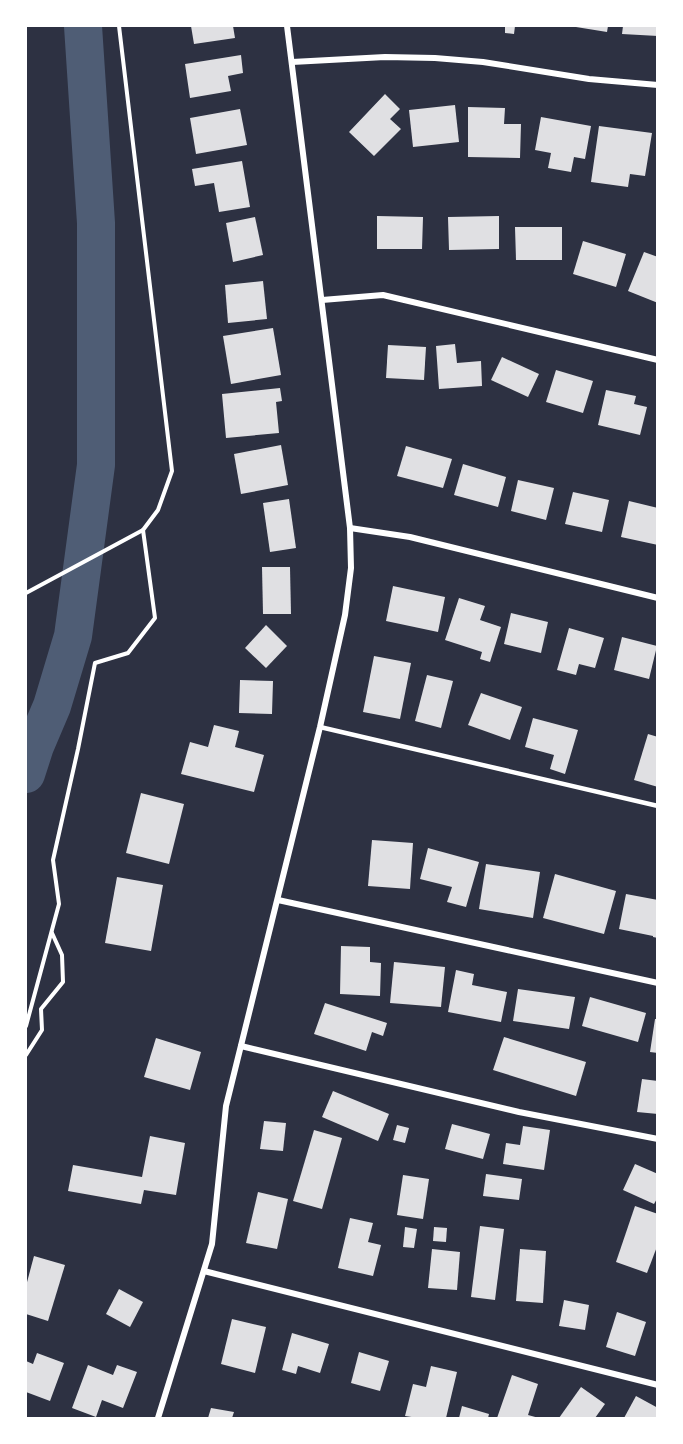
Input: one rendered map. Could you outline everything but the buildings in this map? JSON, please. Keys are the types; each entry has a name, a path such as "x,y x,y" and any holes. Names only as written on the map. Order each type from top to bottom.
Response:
{"street":[{"path":"158,1419 213,1236 226,1106 333,674 349,592 350,528 287,26"},
{"path":"292,63 385,57 435,58 589,79 657,85"},
{"path":"322,300 383,295 657,360"},
{"path":"350,528 410,537 657,598"},
{"path":"278,900 657,982"},
{"path":"241,1046 519,1112 657,1139"},
{"path":"204,1271 657,1385"}],"lane":[{"path":"320,726 657,806"}],"path":[{"path":"26,593 143,530 158,510 172,471 119,26"},
{"path":"26,1026 59,904 53,860 95,663 128,653 155,618 143,530"},
{"path":"26,1055 42,1030 41,1010 63,982 62,955 52,932"}],"waterway":[{"path":"26,774 52,706 73,636 96,465 96,223 83,26"}]}
